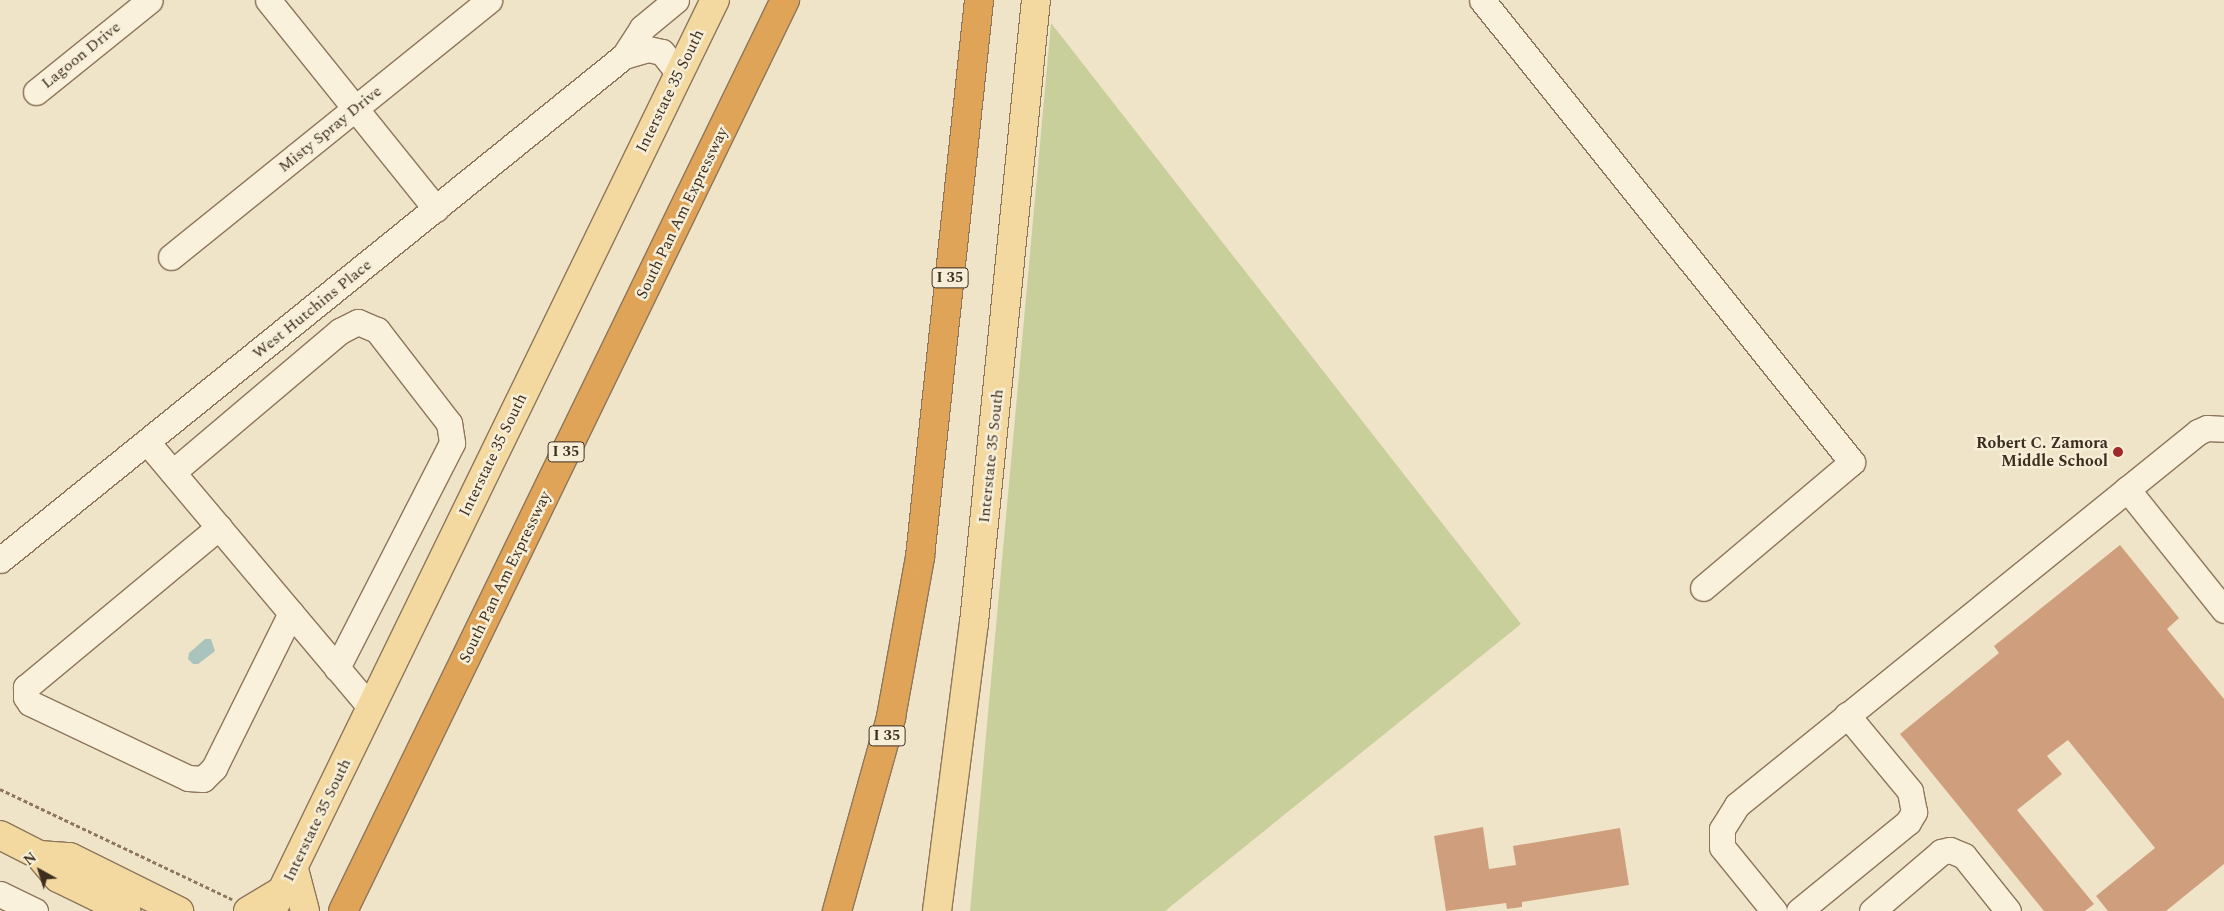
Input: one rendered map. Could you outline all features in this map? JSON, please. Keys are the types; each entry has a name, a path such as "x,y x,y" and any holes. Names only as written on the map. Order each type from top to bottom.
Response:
{"highway":[{"path":"732,108 767,0"},
{"name":"South Pan Am Expressway","path":"345,908 785,0"},
{"name":"I 35","path":"837,911 891,717 920,557 979,0"}],"main road":[{"name":"Interstate 35 South","path":"283,890 715,0"},
{"name":"Interstate 35 South","path":"936,911 974,623 1036,0"},
{"path":"0,835 39,855 58,878 126,911"},
{"path":"39,855 70,856 178,911"},
{"path":"241,905 283,890 305,911"}],"street":[{"name":"Lagoon Drive","path":"36,92 150,0"},
{"path":"268,0 436,209"},
{"name":"Misty Spray Drive","path":"170,257 489,0"},
{"name":"West Hutchins Place","path":"0,560 624,56 642,28 676,0"},
{"path":"1482,0 1852,462 1703,588"},
{"name":"West Hutchins Place","path":"624,56 648,49 662,52 678,74"},
{"path":"173,472 340,331 358,322 377,330 449,423 452,443 337,668"},
{"path":"1774,911 1722,847 1722,829 1736,805 2198,432 2207,428 2224,429"},
{"path":"147,442 371,708"},
{"path":"2127,489 2224,610"},
{"path":"219,527 26,687 26,698 30,703 188,778 203,779 214,768 291,613"},
{"path":"1799,911 1908,822 1914,812 1910,791 1847,715"},
{"path":"1872,911 1941,852 1950,850 1964,856 2008,911"},
{"path":"0,894 35,911"}],"path":[{"path":"0,789 241,905"}],"green space":[{"path":"1051,23 1521,624 1165,911 970,911"}],"water":[{"path":"205,639 211,639 215,651 198,664 193,664 188,659 189,653"}],"building":[{"path":"2120,545 2179,618 2167,629 2224,699 2224,864 2166,911 2108,911 2096,896 2155,848 2068,740 2047,756 2062,774 2017,810 2094,904 2085,911 2044,911 1900,734 1999,653 1994,646"},
{"path":"1483,827 1489,869 1516,865 1513,846 1620,828 1629,885 1522,902 1522,907 1507,909 1506,903 1446,911 1434,836"}],"place":[{"name":"Robert C. Zamora Middle School","path":"2118,452"}]}
